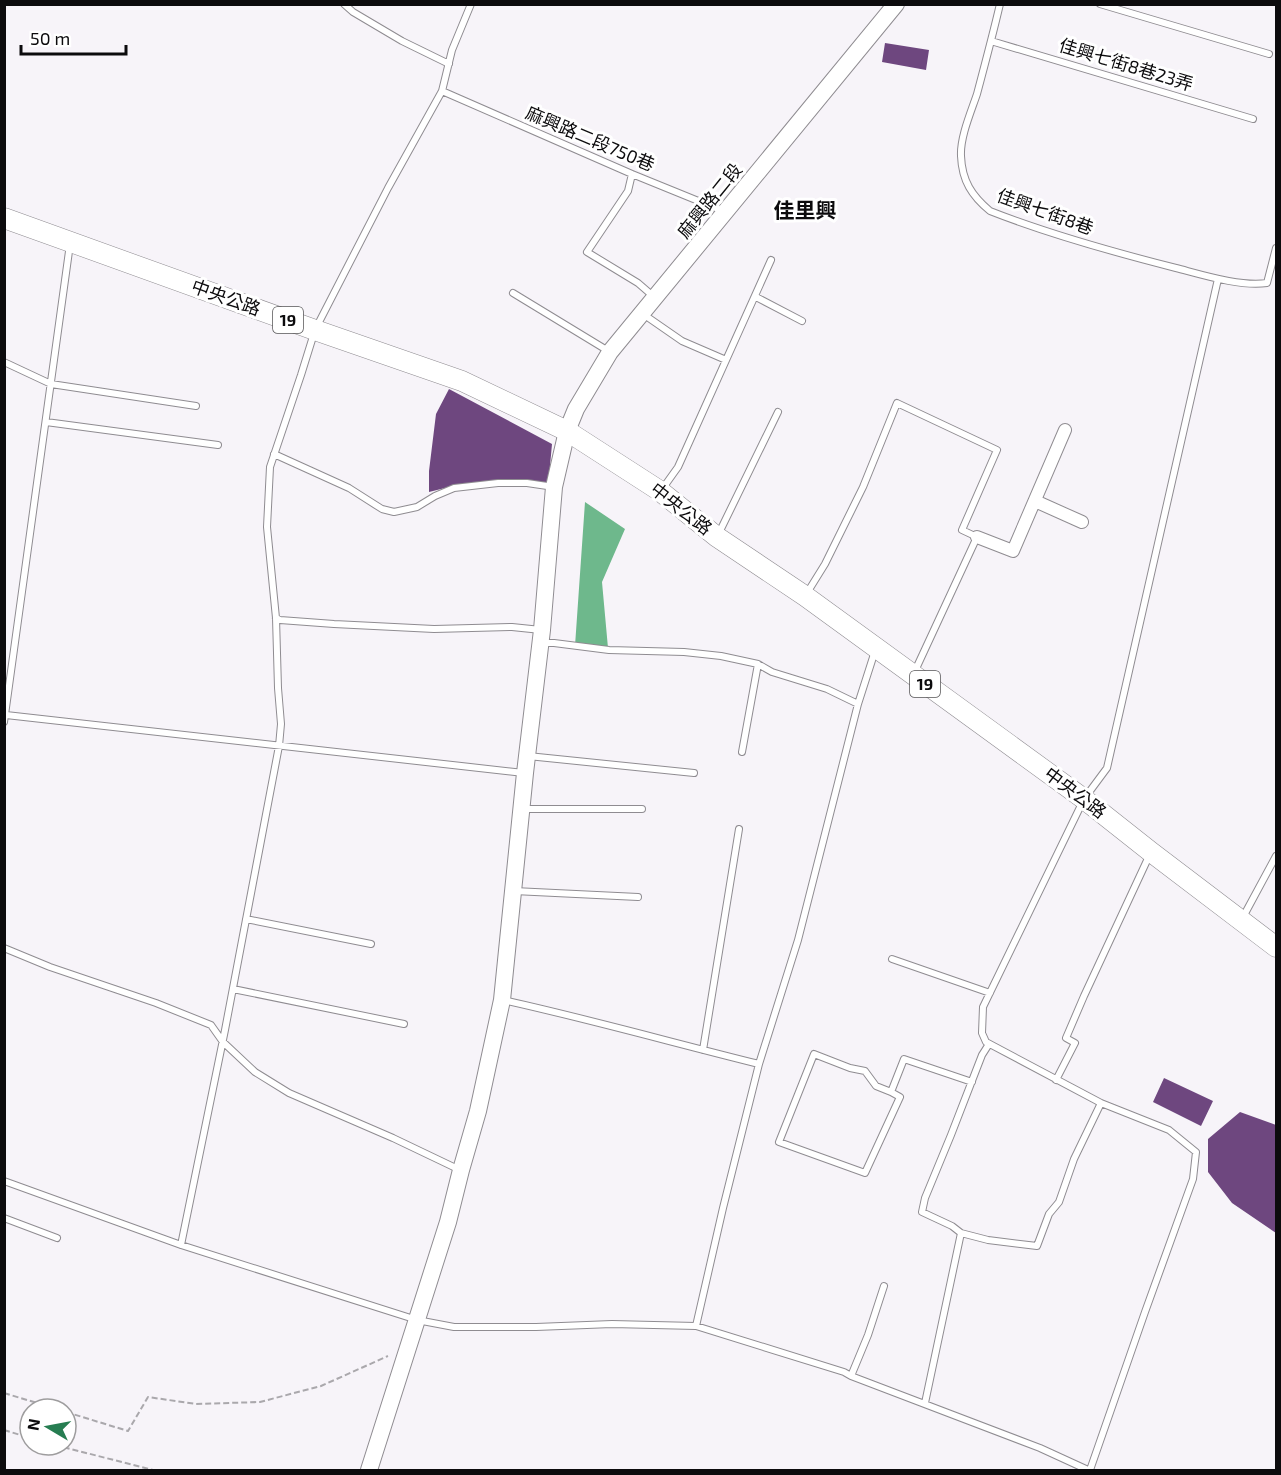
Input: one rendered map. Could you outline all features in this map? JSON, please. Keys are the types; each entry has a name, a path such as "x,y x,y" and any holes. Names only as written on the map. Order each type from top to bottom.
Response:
{"main road":[{"name":"中央公路","path":"4,218 462,381 567,431 660,491 717,537 805,596 1084,799 1276,947"}],"street":[{"name":"麻興路二段","path":"369,1470 448,1222 478,1111 502,999 541,636 554,487 567,431 576,409 610,352 896,4"},
{"path":"977,537 1013,551 1065,430"},
{"path":"1035,501 1082,522"}],"lane":[{"path":"344,4 352,12 402,41 449,64"},
{"path":"181,1245 223,1042 279,746 281,724 276,618 267,527 270,467 315,330 388,188 442,91 452,50 471,4"},
{"name":"佳興七街8巷","path":"1000,4 962,141 961,156 967,185 977,201 990,211 1096,247 1218,279 1258,285 1267,283 1276,248"},
{"path":"1100,4 1269,54"},
{"name":"佳興七街8巷23弄","path":"991,41 1253,119"},
{"name":"麻興路二段750巷","path":"442,91 726,213"},
{"path":"632,174 628,191 587,252 656,298"},
{"path":"70,242 5,718 525,773"},
{"path":"660,491 678,467 771,260"},
{"path":"4,1181 181,1245 417,1320 454,1327 612,1324 696,1326 844,1372 1040,1448 1089,1470 1193,1179 1196,1152 1169,1130 1101,1103 986,1042 982,1033 983,1007 1084,799 1107,768 1218,279"},
{"path":"513,292 610,352"},
{"path":"756,297 802,321"},
{"path":"642,314 682,341 726,360"},
{"path":"4,362 51,384 196,406"},
{"path":"805,596 825,564 863,487 897,403 997,450 962,530 977,537 913,675"},
{"path":"717,537 778,412"},
{"path":"46,422 219,445"},
{"path":"274,453 349,488 382,509 394,512 417,507 454,488 498,483 527,483 554,487"},
{"path":"276,618 334,624 434,629 513,627 554,643 609,650 721,656 758,664 772,672 827,689 858,704"},
{"path":"696,1326 759,1064 798,940 858,704 876,648"},
{"path":"742,752 758,664"},
{"path":"527,756 694,773"},
{"path":"522,809 642,809"},
{"path":"703,1050 739,829"},
{"path":"1056,1080 1075,1043 1066,1038 1151,852"},
{"path":"1241,920 1276,856"},
{"path":"513,891 638,897"},
{"path":"246,919 371,944"},
{"path":"4,948 211,1025 223,1042 255,1072 290,1093 461,1170"},
{"path":"892,959 990,993"},
{"path":"233,989 404,1024"},
{"path":"502,999 759,1064"},
{"path":"989,1044 982,1055 925,1198 922,1212 952,1226 961,1233 987,1240 1037,1246 1049,1214 1059,1202 1074,1159 1101,1103"},
{"path":"814,1054 850,1068 865,1071 876,1086 891,1092 900,1097 865,1173 779,1142 814,1054"},
{"path":"891,1092 904,1059 972,1082"},
{"path":"4,1218 57,1238"},
{"path":"925,1403 961,1233"},
{"path":"851,1376 868,1335 884,1286"}],"path":[{"path":"78,1416 128,1431 148,1397 196,1404 260,1402 321,1386 360,1367 408,1348"},
{"path":"78,1451 153,1470"}],"shaded area":[{"path":"585,502 625,529 602,582 608,648 575,646"}],"building":[{"path":"885,43 929,50 926,70 882,62"},
{"path":"449,389 552,444 548,488 529,483 453,486 429,492 429,471 436,414"},
{"path":"1164,1078 1213,1101 1201,1126 1153,1102"},
{"path":"1240,1112 1276,1125 1276,1233 1232,1203 1208,1172 1208,1139"}],"district":[{"name":"佳里興","path":"805,211"}]}
